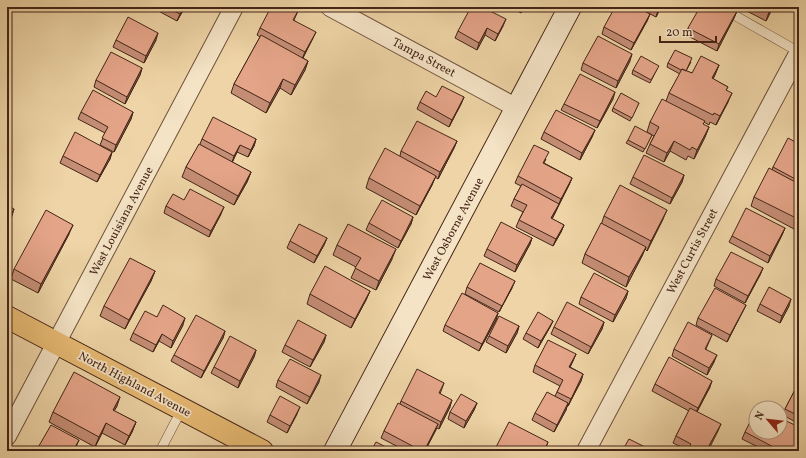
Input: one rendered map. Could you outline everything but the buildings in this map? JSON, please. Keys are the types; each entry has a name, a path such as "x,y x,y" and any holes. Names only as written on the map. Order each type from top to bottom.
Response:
{"main road":[{"name":"North Highland Avenue","path":"7,317 262,451"}],"street":[{"name":"West Louisiana Avenue","path":"7,436 234,7"},
{"name":"Tampa Street","path":"330,7 517,108"},
{"name":"West Osborne Avenue","path":"335,451 570,7"},
{"name":"West Curtis Street","path":"586,451 799,52"}],"lane":[{"path":"720,7 799,52"},
{"path":"160,451 182,409"}]}
